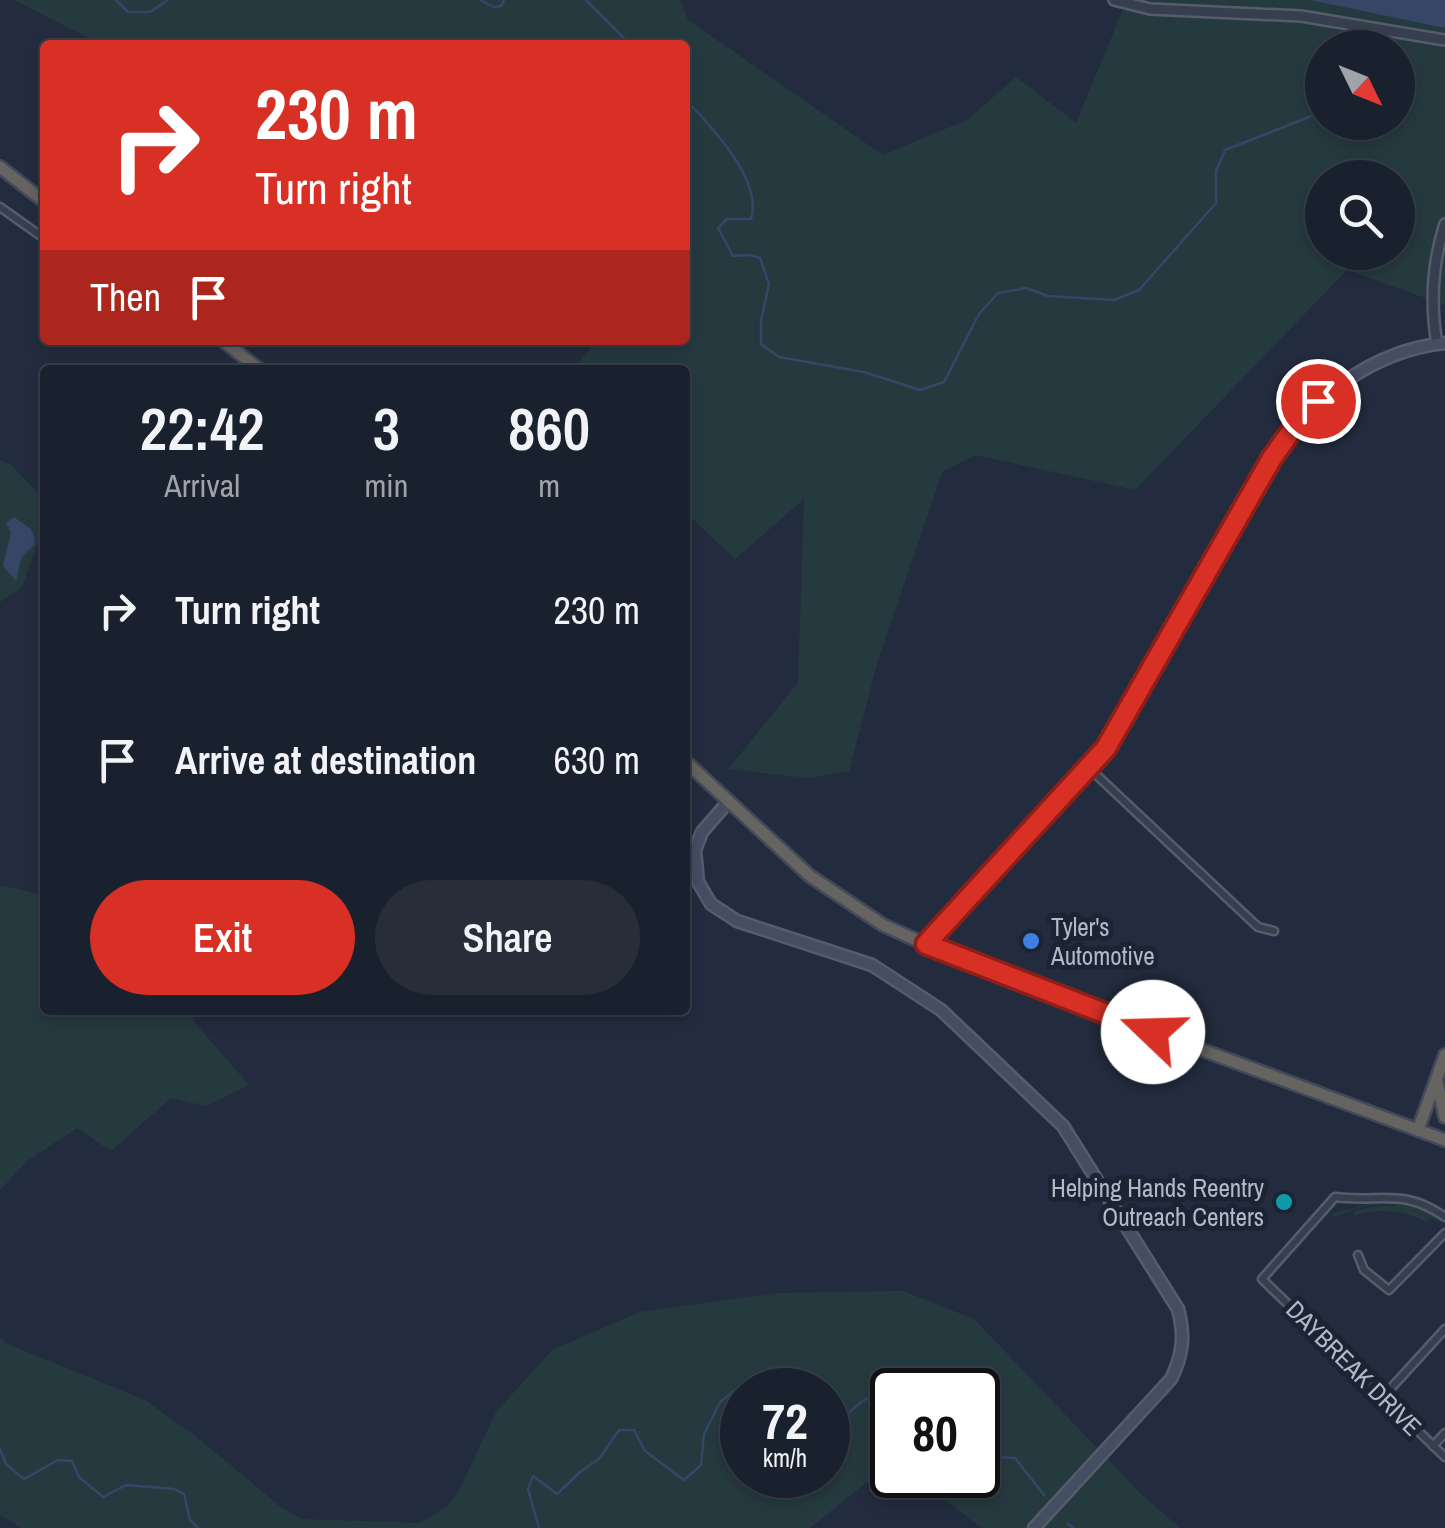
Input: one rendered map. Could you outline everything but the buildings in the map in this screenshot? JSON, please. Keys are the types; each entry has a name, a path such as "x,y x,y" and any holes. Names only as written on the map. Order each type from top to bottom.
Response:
{"highway":[{"path":"0,167 40,198"},
{"path":"228,345 254,365"},
{"path":"690,767 831,893 862,913 926,944 1445,1140"},
{"path":"1418,1130 1445,1055"},
{"path":"1436,1080 1445,1117"}],"main road":[{"path":"926,944 1106,748 1272,458 1300,419 1358,373 1385,359 1441,344"},
{"path":"728,802 708,822 695,850 698,882 711,904 737,921 872,965 941,1010 1064,1126 1178,1309 1183,1328 1182,1350 1171,1379 1034,1528"}],"street":[{"path":"1114,0 1150,9 1301,16 1445,40"},
{"path":"0,207 40,235"},
{"path":"1441,344 1432,293 1445,224"},
{"path":"1088,767 1258,928 1274,931"},
{"name":"DAYBREAK DRIVE","path":"1445,1217 1398,1196 1336,1197 1262,1278 1445,1456"},
{"path":"1358,1255 1364,1270 1389,1290 1445,1233"},
{"path":"1382,1398 1445,1330"},
{"path":"1433,1446 1445,1432"}],"green space":[{"path":"14,0 680,0 688,20 883,155 967,120 1016,77 1076,123 1127,0 1445,0 1445,305 1347,270 1135,490 976,455 942,472 877,664 849,771 809,778 728,769 798,683 804,499 735,559 690,517 690,365 578,365 592,345 690,345 690,40 93,40"},
{"path":"0,460 10,464 40,495 40,537 22,587 0,602"},
{"path":"0,885 40,894 40,1015 192,1015 249,1085 206,1106 171,1098 111,1151 77,1128 27,1161 0,1190"},
{"path":"1376,1202 1411,1206 1441,1222 1405,1207 1430,1218 1427,1222 1382,1211 1354,1215 1354,1211 1377,1206 1399,1206 1383,1204 1350,1210 1335,1217 1331,1214"},
{"path":"903,1291 974,1319 1141,1494 1180,1528 982,1528 942,1498 1000,1498 1000,1368 870,1368 870,1480 850,1496 850,1368 720,1368 720,1498 847,1498 810,1528 21,1528 0,1515 0,1338 145,1400 282,1508 302,1519 420,1523 447,1507 496,1412 552,1350 640,1312 777,1293"}],"water":[{"path":"1310,0 1445,0 1445,28"},
{"path":"14,517 31,529 35,539 21,558 16,581 3,566 11,532 6,523"}],"waterway":[{"path":"116,0 128,12 150,12 168,0"},
{"path":"480,0 494,7 501,6 504,0"},
{"path":"586,0 626,40"},
{"path":"690,104 732,154 749,188 751,219 727,219 718,228 733,256 760,258 769,284 761,321 761,344 779,357 864,372 920,390 944,382 979,314 998,293 1026,288 1048,296 1114,300 1139,290 1216,203 1216,171 1225,150 1305,119"},
{"path":"850,1412 870,1398"},
{"path":"539,1528 528,1489 533,1476 557,1494 599,1459 619,1430 634,1430 645,1451 684,1480 701,1465 704,1434 720,1402"},
{"path":"0,1449 6,1464 24,1479 58,1460 72,1461 79,1477 103,1497 126,1485 174,1489 184,1494 190,1520 198,1528"},
{"path":"1000,1457 1015,1458 1044,1495"},
{"path":"1068,1524 1073,1528"}],"place":[{"name":"Tyler's Automotive","path":"1031,941"},
{"name":"Helping Hands Reentry Outreach Centers","path":"1284,1202"}],"route":[{"path":"1153,1032 926,944 1106,748 1272,458 1318,401"}]}
